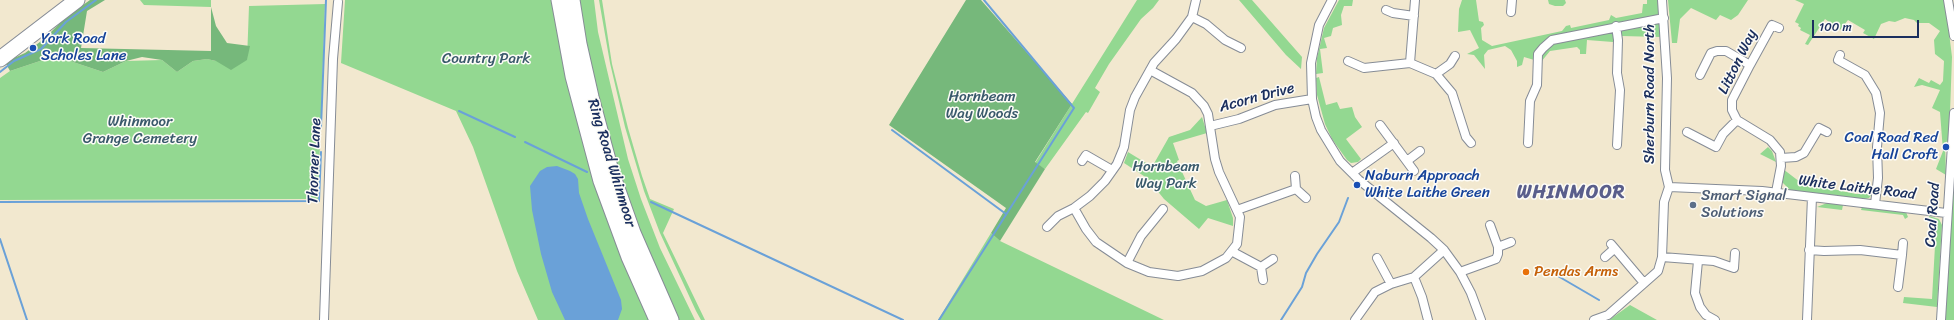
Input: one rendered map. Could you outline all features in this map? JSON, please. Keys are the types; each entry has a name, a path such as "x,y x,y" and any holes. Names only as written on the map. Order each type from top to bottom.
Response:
{"highway":[{"path":"0,59 77,0"},
{"name":"Ring Road Whinmoor","path":"559,0 573,76 601,181 628,257 657,320"},
{"name":"Ring Road Whinmoor","path":"572,0 590,97 611,171 633,233 671,320"}],"street":[{"path":"1047,227 1058,216 1074,208 1098,188 1112,170 1121,156 1124,147 1132,103 1150,70 1192,17 1196,0"},
{"path":"1410,63 1415,0"},
{"path":"1511,12 1512,0"},
{"name":"Sherburn Road North","path":"1662,0 1667,78 1665,170 1669,187"},
{"path":"1948,0 1954,36"},
{"path":"1329,1 1319,25 1311,53 1310,78 1316,117 1328,144 1340,161 1352,173 1444,250 1460,272 1471,293 1480,320"},
{"name":"Thorner Lane","path":"324,320 333,60 338,2"},
{"path":"1386,10 1393,13 1414,16"},
{"path":"1192,17 1206,24 1225,40 1241,48"},
{"path":"1528,143 1530,101 1538,85 1538,54 1542,48 1552,40 1616,26 1664,18"},
{"name":"Litton Way","path":"1737,120 1732,110 1732,100 1772,25 1779,28"},
{"path":"1616,26 1618,40 1617,73 1620,90 1617,145"},
{"path":"1700,75 1711,52 1717,50 1726,51 1750,64"},
{"path":"1840,55 1838,60 1865,75 1876,93 1880,113 1877,147 1878,183 1875,204"},
{"path":"1436,74 1450,64 1455,56"},
{"path":"1348,61 1364,68 1410,63 1436,74 1452,93 1466,137 1471,143"},
{"path":"1074,208 1090,236 1108,251 1127,263 1149,272 1186,275 1211,268 1233,252 1239,236 1240,217 1215,159 1208,114 1200,100 1150,70"},
{"name":"Acorn Drive","path":"1210,126 1240,118 1275,105 1312,98"},
{"name":"Coal Road","path":"1941,320 1946,213 1953,150 1954,113"},
{"path":"1688,132 1716,147 1723,134 1737,120 1770,140 1776,147 1781,158 1776,192"},
{"path":"1380,125 1414,170"},
{"path":"1781,158 1796,157 1804,153 1819,128 1826,132"},
{"path":"1352,173 1394,143"},
{"path":"1407,160 1420,151"},
{"path":"1082,161 1086,155 1112,170"},
{"path":"1295,176 1296,189 1306,198"},
{"path":"1594,320 1608,315 1658,271 1662,257 1664,202 1669,187"},
{"name":"White Laithe Road","path":"1669,187 1776,192 1946,213"},
{"path":"1237,210 1296,189"},
{"path":"1807,320 1812,197"},
{"path":"1127,263 1141,236 1163,209"},
{"path":"1460,272 1496,259 1498,248 1490,225"},
{"path":"1498,248 1511,242"},
{"path":"1898,286 1903,243"},
{"path":"1605,256 1612,247 1644,283"},
{"path":"1355,320 1375,292 1391,284 1414,277 1444,250"},
{"path":"1809,250 1860,250 1902,255"},
{"path":"1233,252 1261,267"},
{"path":"1662,257 1698,261 1714,261 1734,268 1735,253"},
{"path":"1377,258 1391,284"},
{"path":"1261,267 1273,259"},
{"path":"1698,261 1695,293 1700,307 1706,315 1715,320"},
{"path":"1261,267 1263,280"},
{"path":"1414,277 1422,297 1428,320"}],"green space":[{"path":"90,0 105,0 87,11 81,48 211,51 211,7 216,26 227,43 250,46 247,60 231,70 216,61 207,59 193,61 177,72 162,60 142,57 126,61 103,72 73,62 61,54 10,71 5,62 25,53 44,39 65,18"},
{"path":"140,0 211,0 211,7 144,5"},
{"name":"Country Park","path":"345,0 555,0 652,320 538,320 517,271 473,147 456,111 341,63"},
{"path":"576,0 594,0 598,32 628,159 641,199 660,248 695,320 675,320 614,169"},
{"path":"599,0 602,0 612,64 642,176 650,199 674,209 663,233 705,320 701,320 696,311 660,233 644,191 625,127 610,63"},
{"name":"Hornbeam Way Woods","path":"966,0 981,0 1072,104 1035,162 1045,169 1000,241 991,233 1006,208 889,125"},
{"path":"1137,0 1159,0 1141,19 1109,64 1095,88 1100,92 1088,113 1086,112 1045,169 1035,163"},
{"path":"1239,0 1252,0 1302,57 1301,69 1286,55"},
{"path":"1339,0 1353,0 1352,6 1344,6 1341,15 1342,25 1333,28 1331,36 1324,38 1327,48 1320,49 1323,73 1316,74 1317,58 1324,28"},
{"path":"1462,0 1476,0 1479,21 1483,22 1484,25 1481,28 1482,40 1492,46 1562,31 1566,26 1570,25 1571,28 1609,20 1611,15 1616,18 1642,13 1643,4 1647,4 1647,0 1658,0 1661,37 1621,36 1618,40 1613,42 1587,40 1586,54 1580,54 1580,50 1577,47 1550,51 1541,62 1524,57 1522,65 1517,67 1517,61 1511,50 1505,46 1488,50 1484,55 1485,69 1474,55 1467,54 1479,48 1470,30 1458,32 1459,9"},
{"path":"1548,0 1565,0 1566,3 1563,6 1555,6 1549,4"},
{"path":"1668,0 1748,0 1738,15 1731,20 1720,15 1716,20 1691,8 1680,19 1677,43 1672,43"},
{"path":"1795,0 1945,0 1952,57 1949,140 1945,143 1946,175 1936,169 1943,151 1940,112 1932,108 1940,90 1922,85 1914,87 1919,78 1929,83 1931,80 1940,85 1943,81 1944,61 1935,54 1934,40 1940,31 1929,23 1917,23 1914,20 1905,18 1895,22 1889,21 1881,24 1874,39 1863,33 1865,30 1848,20 1840,30 1825,19 1808,45 1805,44 1810,35 1800,30 1801,28 1798,26 1799,24 1795,22 1804,4"},
{"name":"Whinmoor Grange Cemetery","path":"325,4 318,199 0,200 0,78 10,71 61,54 73,62 103,72 126,61 162,60 177,72 193,61 207,59 216,61 247,60 249,6"},
{"path":"1319,77 1326,105 1337,102 1340,109 1352,107 1355,117 1362,127 1346,139 1361,159 1358,162 1351,163 1347,160 1332,139 1325,124 1317,95 1316,78"},
{"name":"Hornbeam Way Park","path":"1202,117 1207,133 1173,143 1179,160 1177,161 1195,200 1206,206 1227,200 1233,218 1233,226 1208,218 1199,229 1164,199 1147,178 1124,163 1128,152 1146,163 1147,166 1152,167 1169,137 1190,130"},
{"path":"1768,147 1772,151 1776,162 1760,154"},
{"path":"1783,169 1800,182 1856,194 1872,194 1869,198 1864,199 1790,190 1782,182"},
{"path":"1954,174 1954,320 1945,320"},
{"path":"1827,203 1843,205 1842,210 1817,207"},
{"path":"1862,207 1906,212 1908,217 1905,219 1903,215 1861,210"},
{"path":"1929,216 1939,219 1942,225 1937,307 1903,303 1904,297 1932,299 1936,228 1935,224 1928,222"},
{"path":"991,233 1000,241 1164,320 938,320"},
{"path":"1630,305 1657,320 1609,320"}],"water":[{"path":"557,166 575,174 578,179 579,193 588,219 621,300 622,309 618,320 565,320 552,292 541,254 532,210 530,186 540,171 547,167"}],"waterway":[{"path":"0,72 14,61 41,49 66,22 96,0"},
{"path":"321,127 326,0"},
{"path":"939,320 1074,108 984,0"},
{"path":"459,111 515,137"},
{"path":"892,130 1006,214"},
{"path":"525,142 587,172"},
{"path":"0,202 319,201 321,152"},
{"path":"1281,320 1302,287 1306,273 1317,254 1339,222 1348,198"},
{"path":"651,202 903,320"},
{"path":"0,239 27,320"},
{"path":"1551,272 1599,300"}],"place":[{"name":"York Road Scholes Lane","path":"33,48"},
{"name":"Coal Road Red Hall Croft","path":"1946,147"},
{"name":"Naburn Approach White Laithe Green","path":"1357,185"},
{"name":"Smart Signal Solutions","path":"1693,205"},
{"name":"Pendas Arms","path":"1526,272"}],"district":[{"name":"WHINMOOR","path":"1571,193"}]}
